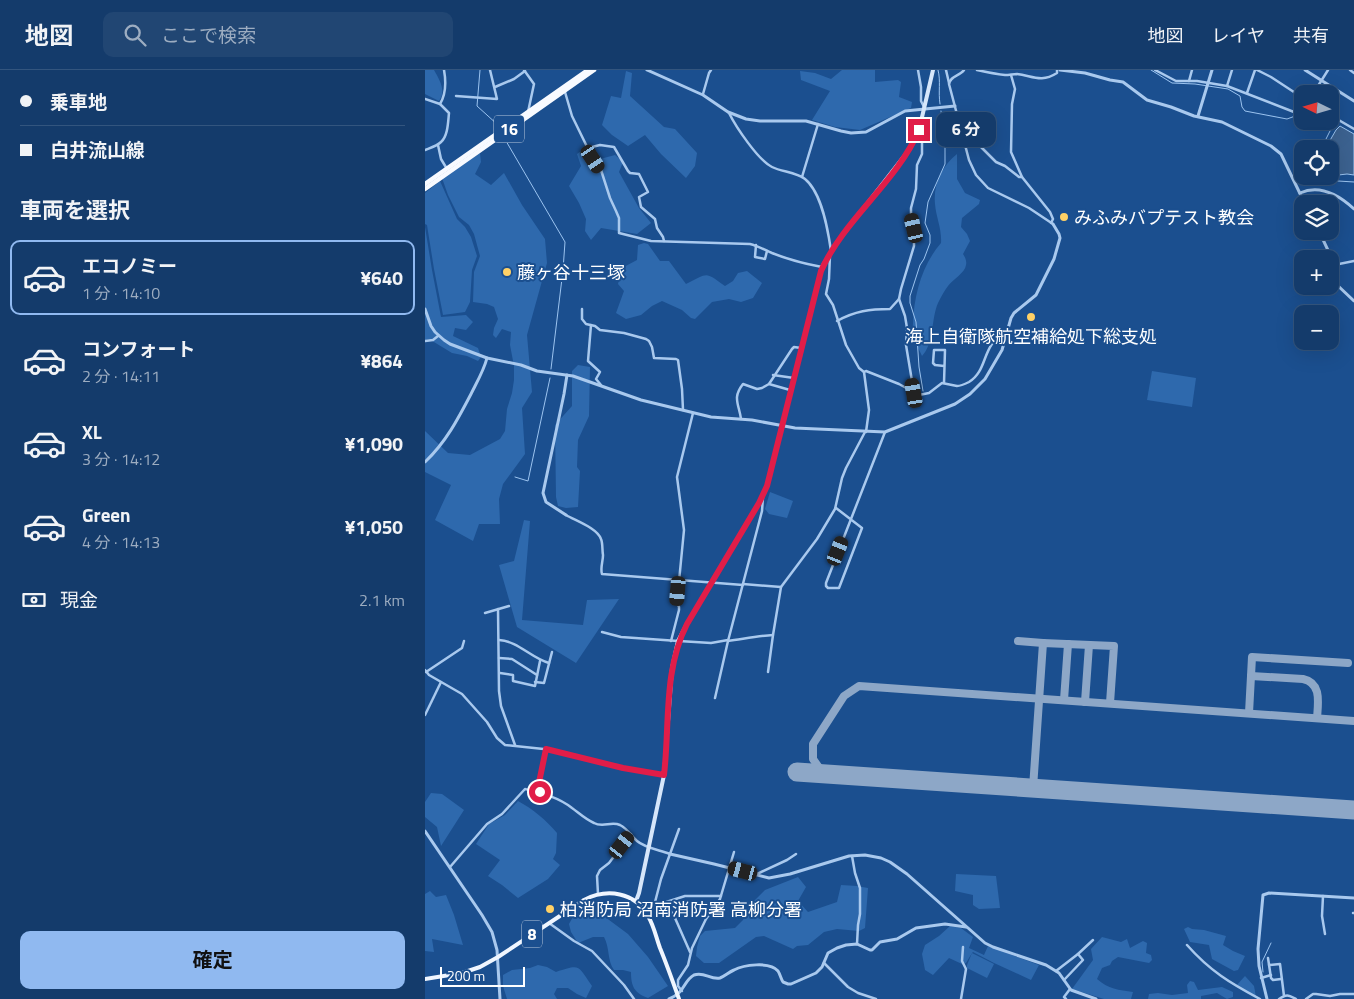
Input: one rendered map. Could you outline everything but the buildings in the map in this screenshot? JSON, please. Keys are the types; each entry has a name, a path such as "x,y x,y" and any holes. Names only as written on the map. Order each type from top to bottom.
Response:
{"highway":[{"name":"16","path":"425,189 564,89 587,70"},
{"name":"16","path":"425,184 528,112 594,70"}],"main road":[{"path":"679,997 653,927 647,914 636,901 664,775 672,668 679,641 687,624 763,495 771,473 822,267 830,252 909,150 919,130 933,70"},
{"name":"8","path":"425,979 470,971 479,967 498,957 584,900 598,894 622,894 636,901"}],"street":[{"path":"440,104 445,92 444,70"},
{"path":"456,96 497,99 490,70"},
{"path":"647,70 703,95 728,112 746,119 760,121 799,120 841,131 866,132 905,112 924,108 955,106"},
{"path":"703,95 711,70"},
{"path":"918,70 921,102 924,108"},
{"path":"425,309 431,326 439,336 450,344 487,358 521,365 537,371 573,376 628,396 711,417 741,419 795,428 885,432 950,406 970,394 989,373 1002,350 1011,318 1014,313 1036,295 1054,259 1060,238 1052,223 1029,208 988,188 975,175 969,160 946,70"},
{"path":"949,84 952,78 964,70"},
{"path":"977,70 1035,78 1047,78 1059,70 1085,73 1123,82 1147,100 1189,114 1222,122 1275,148 1281,154 1300,193 1309,190 1330,192 1344,199 1354,209"},
{"path":"1155,70 1176,81 1227,86 1294,112"},
{"path":"1189,81 1193,70"},
{"path":"1198,116 1212,70"},
{"path":"1227,86 1232,70"},
{"path":"1247,93 1256,70 1294,92"},
{"path":"1305,70 1354,101"},
{"path":"1319,85 1328,70"},
{"path":"1350,70 1354,73"},
{"path":"495,87 525,71 534,84 528,112"},
{"path":"1011,75 1015,90 1012,110 1011,152 1022,177 1051,212 1052,223"},
{"path":"564,89 572,116 601,170 619,218 619,233 664,242 756,245 767,251 822,267"},
{"path":"425,99 440,104 449,113 445,135 441,143 425,150"},
{"path":"728,112 757,155 764,162 781,171 802,177 815,192 826,223 830,252 829,279 826,294 833,305 846,345 859,368 864,372 866,371 899,384 919,395 929,393 941,383 959,386 979,374 986,354 995,339 1006,333"},
{"path":"1339,120 1354,129"},
{"path":"802,177 818,124"},
{"path":"837,321 850,314 874,309 890,309 899,299 914,246 911,208 916,189 917,165 921,154 922,134 919,130"},
{"path":"962,132 974,140 996,162 1022,177"},
{"path":"438,144 441,158 447,169"},
{"path":"588,148 600,145 613,147 628,171 639,174 648,192 639,197 641,207 655,219 664,242"},
{"path":"756,245 755,257 765,259 767,251"},
{"path":"1339,264 1354,261"},
{"path":"1339,287 1354,301"},
{"path":"899,299 907,328 905,345 914,393"},
{"path":"582,309 583,322 603,331 624,333 646,339 652,347 654,358 676,358 678,360 682,389 683,410"},
{"path":"591,325 588,361 600,372 596,379 602,386"},
{"path":"425,340 433,340 439,336"},
{"path":"741,419 737,398 743,384 757,389 769,384 791,349 794,347 801,348"},
{"path":"943,383 945,350 934,350 933,363 944,366"},
{"path":"425,462 451,431 475,386 487,358"},
{"path":"769,672 781,587 817,539 836,508 842,478 866,432 869,410 864,372"},
{"path":"567,375 543,493 545,502 599,534 602,544 602,574 781,587"},
{"path":"773,376 794,378"},
{"path":"769,384 791,390"},
{"path":"671,641 679,610 677,602 684,530 677,477 693,413"},
{"path":"836,508 851,519 863,528 839,588 828,588 826,583 851,519 885,432"},
{"path":"715,698 761,511 763,495"},
{"path":"485,613 509,606"},
{"path":"498,609 499,691 501,706 516,746"},
{"path":"602,632 621,637 711,642 751,638 759,635 773,635"},
{"path":"499,640 508,640 540,661 549,663"},
{"path":"464,641 462,648 426,671 462,694 487,722 501,743 546,749 623,768 664,775"},
{"path":"535,682 544,683 552,652"},
{"path":"499,658 512,659 537,675"},
{"path":"500,673 513,675 513,681 535,686 540,661"},
{"path":"425,715 441,682"},
{"path":"537,792 546,749"},
{"path":"450,867 487,824 502,814 525,790 546,794 565,803 596,825 615,823 627,829 637,841 649,847 670,854 769,878 853,856 872,856 890,862 907,874 981,940 993,947 1046,965 1056,971 1070,989 1096,999"},
{"path":"654,906 679,829"},
{"path":"425,831 492,932 498,957 500,999"},
{"path":"598,894 597,876 600,870 609,863 631,834"},
{"path":"682,991 677,982 688,965 690,952 706,919 720,899 734,852"},
{"path":"755,875 796,854"},
{"path":"853,856 855,873 860,888 857,944"},
{"path":"1267,999 1261,978 1258,949 1263,895 1269,892 1354,898"},
{"path":"647,914 654,906 685,896 721,896"},
{"path":"1323,896 1322,916 1325,934"},
{"path":"665,902 675,918 690,952"},
{"path":"549,922 592,952 624,985 634,999"},
{"path":"669,999 679,997 688,980 697,974 718,978 738,968 763,965 775,969 783,982 787,984 794,983 815,973 819,970 826,956 833,950 846,945 857,944 870,950 881,942 897,939 916,928 945,924 967,927"},
{"path":"1056,971 1093,940"},
{"path":"1187,945 1207,966 1233,985 1260,999"},
{"path":"961,999 966,969 963,961 963,947"},
{"path":"1064,980 1083,960 1078,954"},
{"path":"1268,958 1273,980 1282,979"},
{"path":"823,963 848,987 858,993 876,999"},
{"path":"1269,965 1280,964 1285,996"},
{"path":"1261,978 1271,975"},
{"path":"1066,999 1064,997 1070,989"},
{"path":"1306,999 1313,994 1330,996 1354,994"},
{"path":"1279,999 1290,995 1296,999"}],"shaded area":[{"path":"425,70 434,70 440,81 442,93 439,101 425,94"},
{"path":"842,70 875,70 875,82 898,80 901,82 899,97 912,102 911,108 860,130 835,127 812,120 830,91 801,80 800,71 815,73 831,79"},
{"path":"626,71 632,73 630,96 664,127 675,129 697,153 695,166 686,178 661,154 645,135 628,146 602,125 611,96 621,98"},
{"path":"1339,127 1354,134 1354,175 1339,175 1339,140 1330,140 1336,130 1339,130"},
{"path":"584,149 589,162 615,155 623,162 619,172 639,208 651,223 637,234 601,228 591,240 585,231 586,219 569,186 581,166 577,154"},
{"path":"480,153 481,162 475,174 491,185 504,173 522,205 545,239 547,263 527,335 532,392 522,408 525,454 503,484 499,499 500,524 479,524 473,541 435,520 451,485 425,472 425,431 448,453 470,455 500,439 505,431 507,409 514,380 514,366 510,345 511,332 502,329 496,338 493,335 498,319 494,307 473,302 474,272 480,256 474,234 469,225 459,217 442,178"},
{"path":"957,154 957,179 965,193 980,200 979,204 962,218 961,227 970,241 963,254 966,265 963,271 950,283 938,303 929,345 922,356 912,334 915,302 924,271 941,243 941,233 935,204 935,189 943,170"},
{"path":"440,181 457,219 471,237 477,256 472,270 470,302 465,312 443,315 427,225 425,224 425,193"},
{"path":"425,227 441,317 466,315 473,322 466,330 455,328 453,336 478,348 481,357 478,361 467,356 452,353 429,339 425,340"},
{"path":"648,244 660,261 669,261 686,284 706,275 725,286 733,281 738,273 747,271 762,283 753,298 741,302 729,299 712,302 695,319 682,310 662,301 641,315 626,319 616,313 624,291 618,284 622,268 637,260 638,245"},
{"path":"578,365 590,367 589,416 578,440 577,467 580,471 578,507 566,508 558,506 556,497 555,425 572,406 572,371"},
{"path":"1152,371 1196,378 1192,407 1147,400"},
{"path":"770,492 793,501 787,518 769,514 765,509"},
{"path":"524,520 530,521 522,620 583,625 587,600 619,599 576,663 517,627 499,565 514,561"},
{"path":"431,793 442,794 464,810 441,846 437,827 425,817 425,802"},
{"path":"518,801 539,815 557,833 556,853 553,859 560,865 548,879 518,898 488,876 500,860 476,844 489,824 505,815"},
{"path":"956,874 996,876 1000,908 979,909 973,905 973,895 955,891"},
{"path":"798,877 806,887 798,901 808,912 837,902 841,885 868,888 865,928 859,931 837,929 824,932 808,945 797,946 793,949 764,936 756,937 719,963 704,963 696,956 700,936 705,931 735,928 743,920 749,906 765,890"},
{"path":"430,891 436,897 446,895 463,945 432,939 434,952 425,951 425,894"},
{"path":"586,913 601,914 628,934 648,957 668,986 648,998 643,996 634,988 631,972 614,970 610,962 604,937 593,937 578,943 571,932 569,924 574,915"},
{"path":"950,926 961,928 973,937 969,948 984,955 988,946 1039,965 1031,980 973,952 966,963 962,964 949,958 933,975 925,970 922,954 925,945"},
{"path":"1188,927 1226,936 1223,945 1245,956 1238,970 1234,971 1212,959 1209,945 1190,942 1184,929"},
{"path":"1102,937 1121,942 1127,939 1130,948 1143,941 1147,943 1146,953 1151,955 1152,960 1149,963 1118,957 1110,965 1102,968 1097,979 1118,990 1133,992 1131,999 1104,999 1072,989 1093,960 1091,949"},
{"path":"972,953 994,964 987,978 967,968"},
{"path":"538,965 556,972 574,967 581,970 592,986 586,998 568,988 557,988 554,994 557,999 507,999 503,986 503,975 512,970"},
{"path":"1245,976 1254,986 1256,997 1236,986"},
{"path":"1190,981 1194,982 1198,990 1222,987 1233,992 1233,997 1227,999 1217,993 1201,996 1201,999 1148,999 1149,994 1172,995 1188,993 1187,985"}],"waterway":[{"path":"480,70 477,106 498,125"},
{"path":"938,70 940,104"},
{"path":"1151,70 1172,83 1228,89 1240,96 1242,107 1245,111 1287,119 1294,116"},
{"path":"923,391 919,367 916,322 910,303 910,296 920,265 930,243 930,235 925,223 928,202 945,164 945,135 941,111"},
{"path":"1326,140 1330,130"},
{"path":"506,141 565,242 551,369"},
{"path":"1339,181 1354,182"},
{"path":"515,477 528,481 550,378"},
{"path":"1263,972 1262,962 1271,943"}],"taxiway":[{"path":"1018,641 1043,643"},
{"path":"1033,788 1043,643 1114,646 1110,703"},
{"path":"1064,700 1068,644"},
{"path":"1085,702 1089,645"},
{"path":"1251,676 1252,657 1348,663"},
{"path":"1249,713 1251,676 1303,679 1309,681 1316,689 1318,700 1317,718"},
{"path":"828,774 820,769 813,759 813,744 844,696 859,686 1354,721"}],"runway":[{"path":"797,772 1354,810"}],"place":[{"name":"みふみバプテスト教会","path":"1064,217"},
{"name":"藤ヶ谷十三塚","path":"507,272"},
{"name":"海上自衛隊航空補給処下総支処","path":"1031,317"},
{"name":"柏消防局 沼南消防署 高柳分署","path":"550,909"}],"route":[{"path":"540,792 537,792 546,749 623,768 664,775 672,668 678,641 759,503 767,486 821,271 831,251 909,150 919,130"}]}
